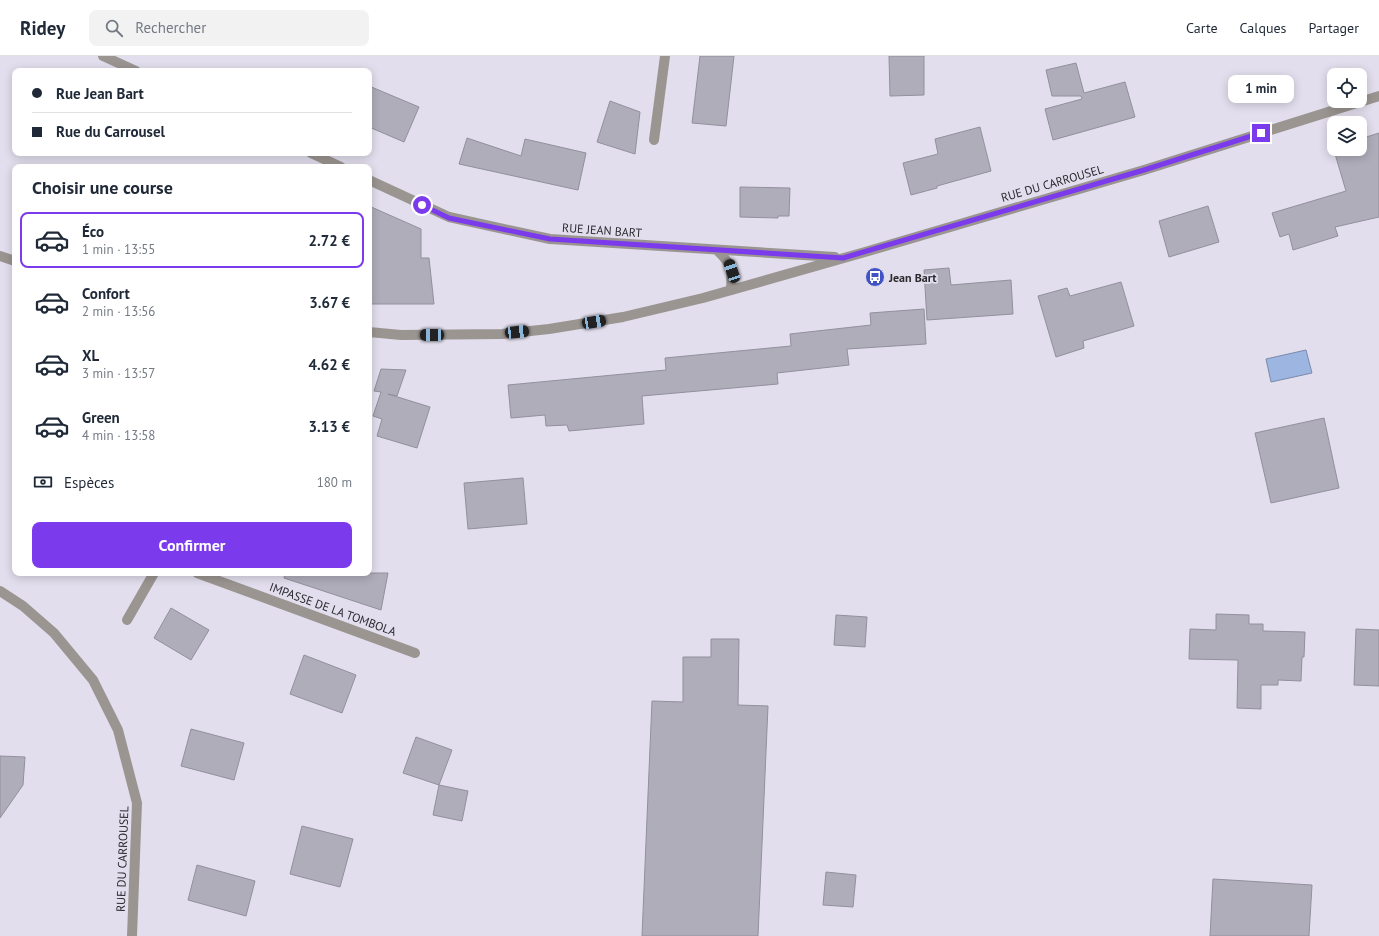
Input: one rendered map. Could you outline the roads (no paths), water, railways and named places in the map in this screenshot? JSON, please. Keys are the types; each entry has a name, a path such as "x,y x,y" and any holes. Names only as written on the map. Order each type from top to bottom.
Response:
{"street":[{"path":"104,56 130,68"},
{"path":"654,140 665,56"},
{"name":"RUE DU CARROUSEL","path":"372,332 402,335 502,334 548,329 623,317 703,298 843,258 1136,172 1379,96"},
{"path":"317,156 335,164"},
{"name":"RUE JEAN BART","path":"372,181 449,218 550,239 843,258"},
{"path":"717,250 728,261 732,271 731,290"},
{"path":"0,256 12,260"},
{"path":"127,620 152,576"},
{"name":"IMPASSE DE LA TOMBOLA","path":"205,576 415,653"},
{"name":"RUE DU CARROUSEL","path":"0,590 23,606 54,633 93,680 118,730 137,802 132,936"}],"water":[{"path":"1306,350 1312,373 1271,382 1266,359"}],"place":[{"name":"Jean Bart","path":"875,277"}]}
